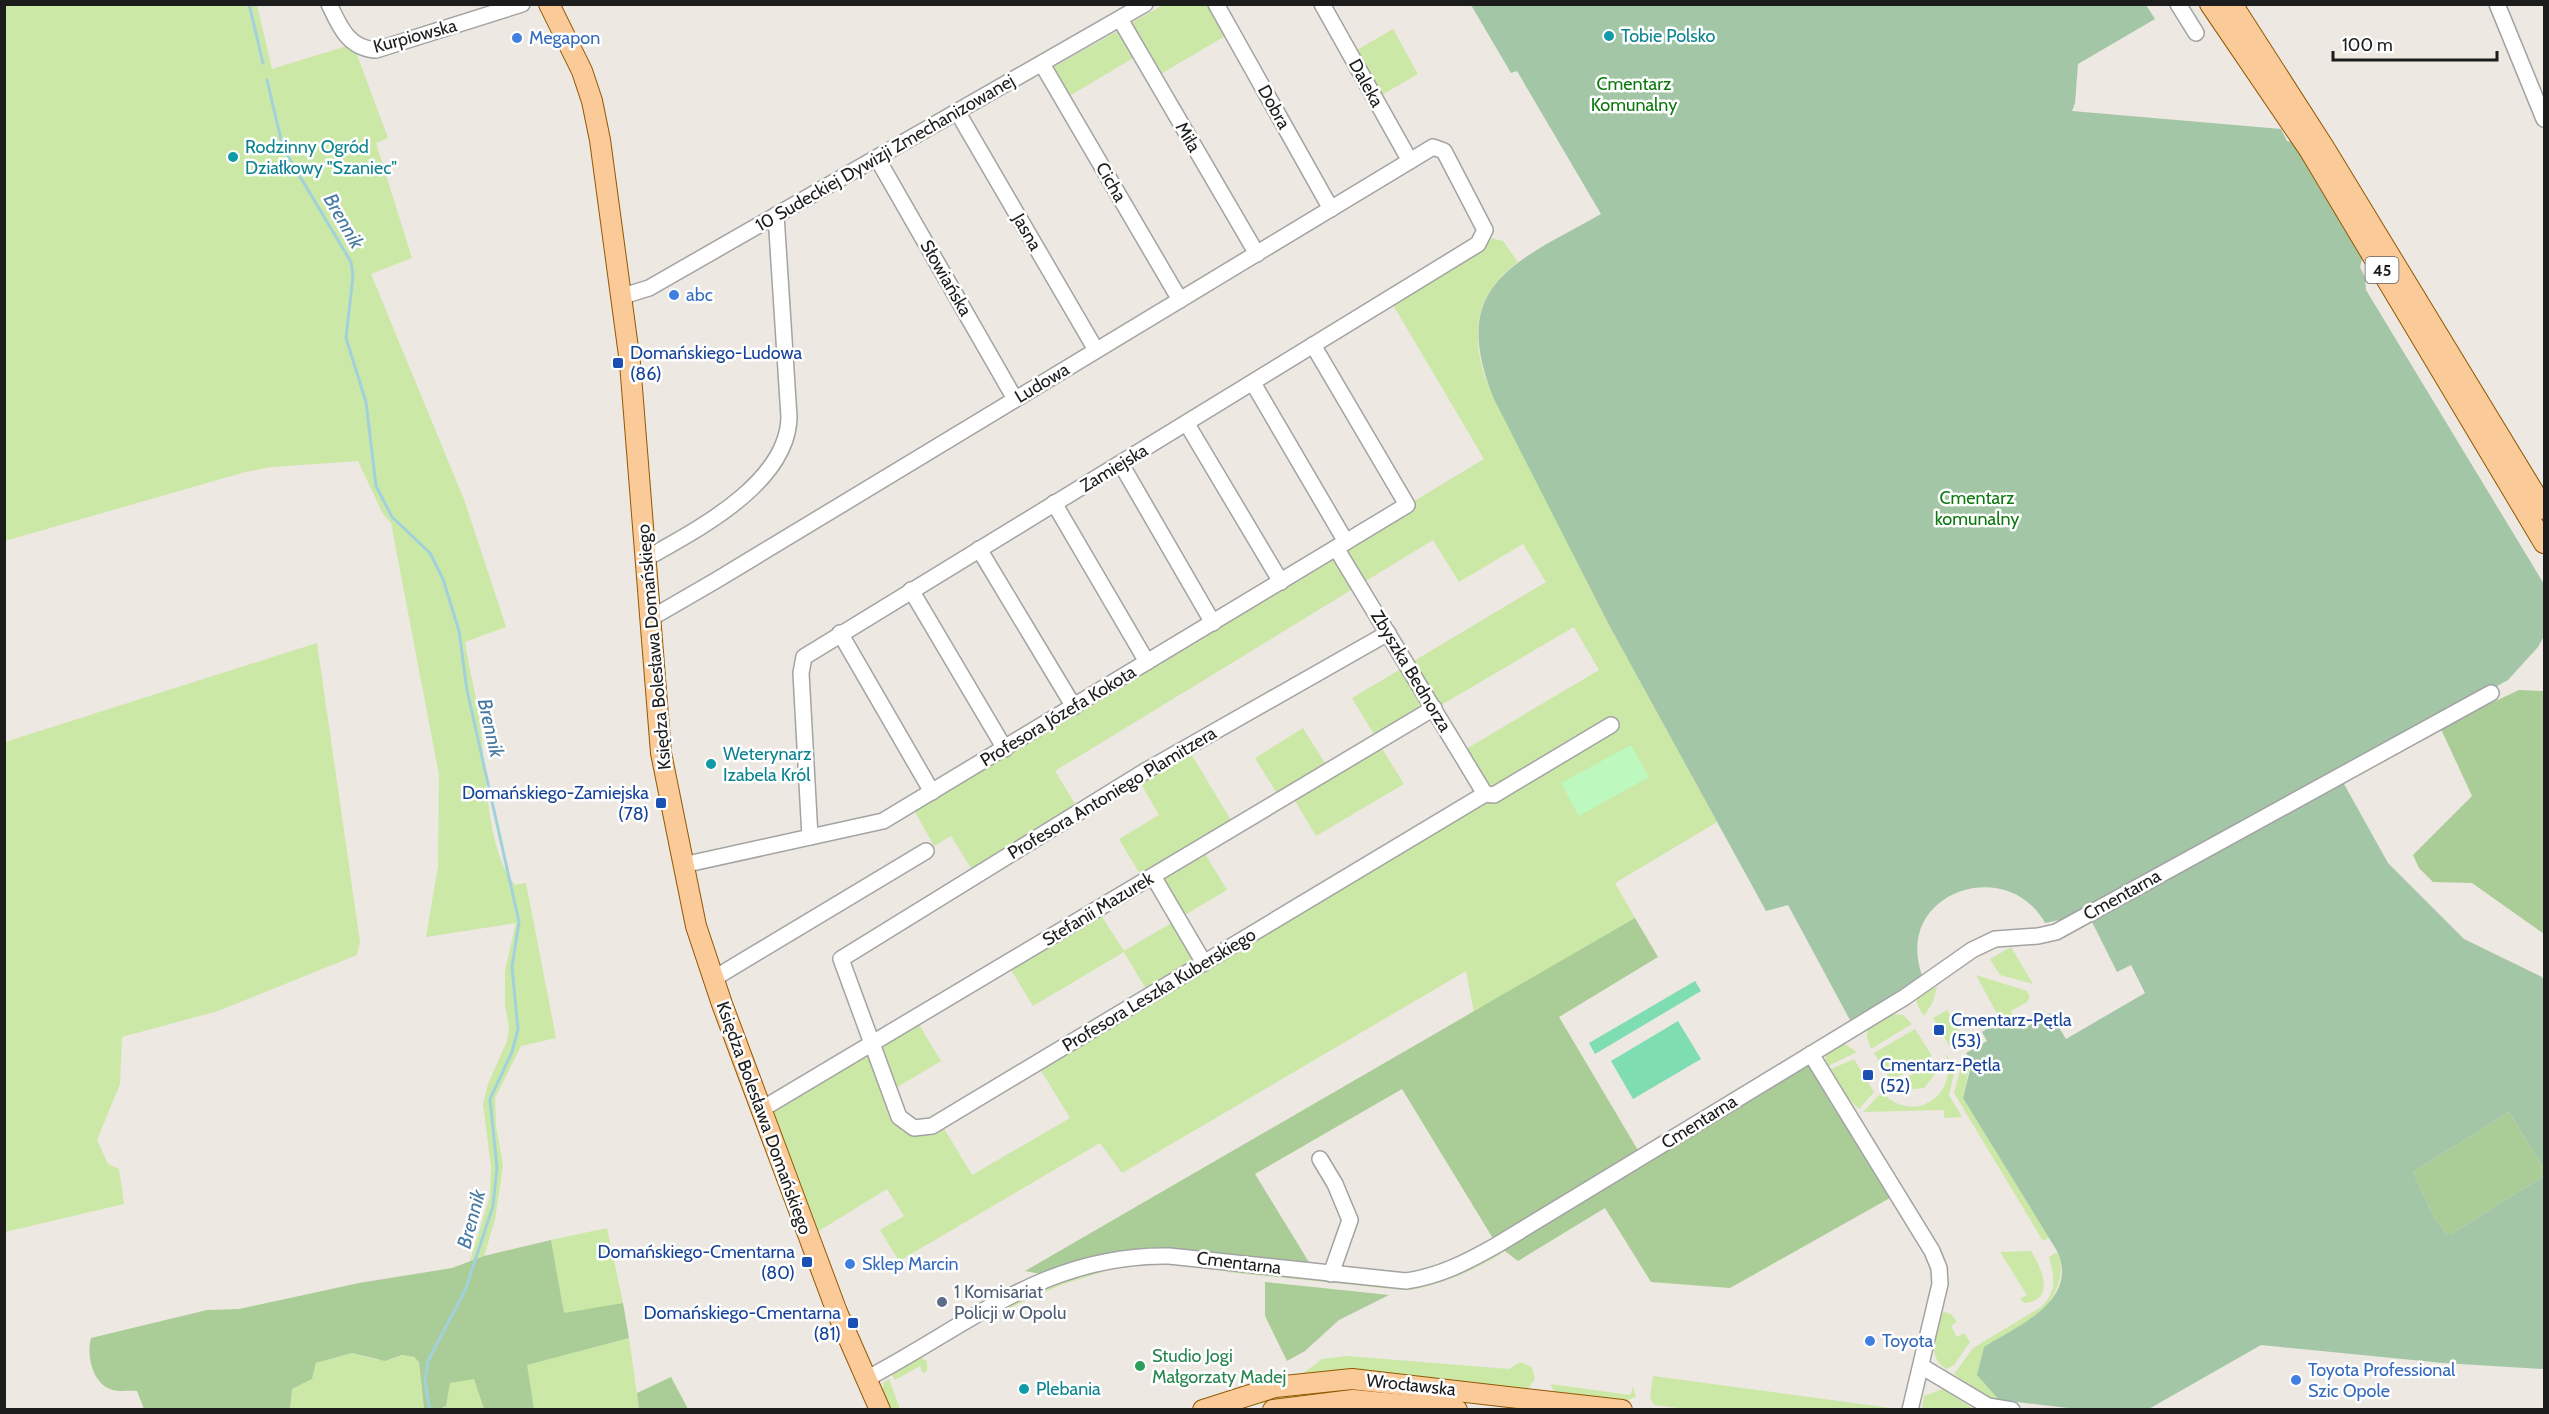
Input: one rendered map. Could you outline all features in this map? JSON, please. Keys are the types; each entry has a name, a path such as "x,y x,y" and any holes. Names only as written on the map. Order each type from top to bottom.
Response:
{"main road":[{"name":"Księdza Bolesława Domańskiego","path":"549,4 574,51 595,112 623,296 663,772 698,934 837,1312 880,1410"},
{"name":"45","path":"2210,4 2310,151 2544,543"},
{"name":"45","path":"2232,4 2332,159 2544,509"},
{"name":"Wrocławska","path":"1203,1410 1275,1387 1352,1379 1622,1410"},
{"name":"Wrocławska","path":"1273,1410 1353,1400 1457,1410"}],"street":[{"name":"Kurpiowska","path":"329,4 345,35 353,44 363,49 376,50 522,4"},
{"name":"10 Sudeckiej Dywizji Zmechanizowanej","path":"623,296 649,288 1145,4"},
{"name":"Dobra","path":"1216,4 1331,209"},
{"name":"Daleka","path":"1322,4 1410,161"},
{"path":"2178,4 2196,33"},
{"path":"2497,4 2544,118"},
{"name":"Miła","path":"1120,19 1257,254"},
{"name":"Cicha","path":"1042,64 1180,300"},
{"name":"Jasna","path":"958,113 1096,350"},
{"name":"Ludowa","path":"650,616 658,614 715,581 1433,147"},
{"name":"Zamiejska","path":"810,837 801,663 810,652 1187,424 1478,244 1485,230 1443,151 1433,147"},
{"name":"Słowiańska","path":"877,158 1015,399"},
{"path":"645,555 654,554 731,507 770,466 786,438 789,429 788,406 776,215"},
{"name":"Profesora Józefa Kokota","path":"683,865 883,821 1407,505 1313,345"},
{"name":"Zbyszka Bednorza","path":"1252,383 1388,633 1485,794"},
{"path":"1187,424 1281,582"},
{"path":"1121,464 1213,623"},
{"path":"1054,503 1147,662"},
{"path":"979,549 1074,707"},
{"path":"911,590 1005,749"},
{"path":"840,633 932,792"},
{"name":"Profesora Antoniego Plamitzera","path":"841,960 1147,770 1388,633"},
{"name":"Cmentarna","path":"866,1379 1011,1294 1051,1276 1094,1263 1142,1256 1169,1256 1406,1281 1452,1269 1497,1245 1905,997 1947,965 1985,942 2003,937 2038,936 2056,932 2491,693"},
{"name":"Stefanii Mazurek","path":"762,1110 1434,708"},
{"name":"Profesora Leszka Kuberskiego","path":"841,960 899,1117 908,1126 927,1128 1485,794 1494,795 1611,725"},
{"path":"713,979 926,851"},
{"path":"1153,876 1204,963"},
{"path":"1811,1054 1937,1262 1940,1284 1910,1410"},
{"path":"1320,1159 1335,1184 1350,1220 1331,1274"},
{"path":"1922,1366 1988,1406 2012,1410"}],"green space":[{"path":"4,5 257,5 272,69 353,44 388,138 376,143 412,258 371,274 465,502 506,627 465,642 479,714 493,831 505,870 515,885 526,883 556,1038 521,1046 495,1098 496,1125 503,1166 495,1220 484,1256 470,1261 490,1196 491,1167 483,1104 488,1084 507,1041 509,1028 505,1005 505,970 516,923 426,937 438,866 439,775 391,523 383,514 358,461 272,467 245,472 5,541"},
{"path":"1163,5 1221,5 1232,32 1154,78 1140,54 1066,98 1052,68"},
{"name":"Cmentarz komunalny","path":"1471,5 2146,5 2155,19 2078,64 2075,103 2072,111 2281,129 2287,141 2295,143 2363,256 2360,267 2365,277 2366,290 2544,584 2544,636 2538,647 2508,680 2339,775 2388,863 2464,939 2542,977 2544,981 2544,1169 2509,1112 2413,1172 2435,1219 2447,1234 2451,1234 2544,1176 2544,1369 2443,1363 2261,1345 2147,1410 2077,1409 1999,1400 1977,1375 1984,1347 2042,1310 2053,1298 2060,1284 2062,1269 2057,1251 1963,1098 1972,1062 1966,1053 1987,1041 1982,1032 2002,1020 2019,1023 2023,1029 2050,1013 2066,1039 2145,993 2131,965 2117,972 2088,914 2045,923 2027,902 2005,890 1981,887 1957,892 1937,905 1923,924 1917,948 1923,978 1850,1020 1788,905 1766,911 1609,625 1494,399 1482,360 1479,328 1484,303 1497,282 1517,264 1541,247 1601,214 1517,71 1511,73"},
{"path":"1393,29 1418,74 1375,99 1350,54"},
{"path":"1483,236 1503,241 1518,262 1493,286 1480,315 1478,346 1486,380 1609,625 1717,822 1615,883 1635,918 1474,1013 1466,971 1122,1173 1100,1143 899,1261 880,1230 904,1216 887,1189 809,1237 762,1109 915,1018 941,1061 889,1092 904,1122 940,1122 972,1175 1070,1118 1037,1064 1150,996 1124,952 1033,1006 1007,963 1097,909 1124,951 1178,919 1204,963 1485,794 1461,752 1599,670 1574,627 1378,742 1404,784 1316,836 1291,794 1281,800 1255,758 1303,728 1330,771 1378,741 1352,698 1546,582 1523,544 1459,582 1433,540 1055,771 1080,812 976,876 951,836 934,846 911,805 1484,459 1389,298"},
{"path":"317,643 360,942 357,955 218,1011 122,1037 120,1084 97,1140 108,1164 119,1169 124,1204 5,1232 5,742"},
{"path":"2519,690 2544,691 2544,934 2472,883 2433,882 2419,868 2413,855 2472,796 2440,727"},
{"path":"1631,745 1649,777 1579,816 1561,783"},
{"path":"1187,747 1235,827 1201,847 1227,890 1178,919 1153,876 1144,881 1119,839 1159,815 1137,777"},
{"path":"1635,918 1658,957 1559,1017 1642,1157 1811,1054 1897,1194 1730,1288 1651,1282 1605,1208 1518,1261 1497,1245 1402,1089 1255,1174 1315,1272 1169,1256 1051,1276 1025,1271"},
{"path":"2011,947 2033,984 2000,975 1990,959"},
{"path":"1976,975 2027,991 2030,997 2027,1002 2011,1011 2016,1022 2001,1021"},
{"path":"1695,981 1701,991 1595,1054 1589,1043"},
{"path":"1937,987 1933,1002 1924,1016 1917,1004 1919,991"},
{"path":"1947,1010 1963,1037 1949,1045 1933,1018"},
{"path":"1888,1014 1903,1015 1912,1024 1871,1049 1867,1037 1868,1026"},
{"path":"1678,1021 1701,1059 1633,1099 1611,1061"},
{"path":"1915,1029 1932,1056 1891,1081 1874,1053"},
{"path":"1843,1043 1857,1052 1826,1067 1825,1054"},
{"path":"1946,1054 1955,1069 1949,1095 1962,1117 1944,1118 1944,1110 1863,1112 1882,1092 1894,1102 1907,1106 1919,1106 1931,1102 1946,1082 1948,1069"},
{"path":"1854,1059 1874,1092 1859,1109 1848,1098 1831,1069"},
{"path":"1971,1060 1963,1098 2049,1238 2043,1241 1954,1093 1961,1066"},
{"path":"1934,1061 1935,1074 1924,1088 1901,1090 1894,1085"},
{"path":"2509,1112 2544,1169 2544,1176 2451,1234 2447,1234 2435,1219 2413,1172"},
{"path":"607,1228 623,1303 564,1314 551,1240"},
{"path":"551,1240 564,1313 623,1303 629,1338 527,1365 534,1409 484,1409 474,1379 450,1383 446,1406 440,1409 424,1409 419,1362 414,1357 402,1355 385,1361 352,1353 316,1363 312,1379 292,1389 290,1410 144,1409 137,1391 113,1390 100,1382 90,1361 91,1338 207,1310 239,1309 359,1283 452,1268 484,1256"},
{"path":"2031,1251 2039,1265 2044,1282 2040,1296 2034,1301 2024,1303 2020,1299 2027,1295 2000,1252"},
{"path":"2057,1252 2061,1269 2057,1286 2049,1303 2021,1336 1977,1375 1999,1400 1982,1395 1954,1374 1973,1348 2041,1307 2050,1295 2053,1284 2053,1271 2049,1257"},
{"path":"1497,1253 1501,1254 1457,1276 1410,1290 1410,1287 1460,1274"},
{"path":"1228,1269 1402,1287 1402,1290 1226,1272"},
{"path":"1105,1271 1061,1285 1005,1310 1003,1308 1051,1285"},
{"path":"1265,1282 1389,1295 1339,1320 1305,1351 1287,1361 1265,1316"},
{"path":"1942,1313 1951,1314 1957,1322 1951,1326 1957,1337 1964,1333 1970,1342 1954,1365 1946,1369 1936,1357 1934,1350"},
{"path":"629,1338 639,1409 534,1409 526,1365"},
{"path":"352,1353 382,1360 404,1355 419,1362 424,1409 290,1410 292,1389 312,1379 316,1363"},
{"path":"918,1356 927,1361 927,1371 923,1373 920,1366 895,1380 891,1373"},
{"path":"1347,1356 1509,1369 1520,1362 1532,1367 1535,1379 1527,1390 1389,1373 1352,1371 1301,1375 1322,1359"},
{"path":"1653,1376 1898,1409 1694,1410 1654,1405 1650,1398"},
{"path":"671,1377 688,1409 639,1409 637,1393"},
{"path":"474,1378 484,1409 440,1410 446,1406 449,1383"},
{"path":"889,1379 900,1409 891,1409 883,1393 883,1383"},
{"path":"1551,1384 1630,1395 1633,1387 1636,1397 1625,1401 1560,1394 1553,1390"},
{"path":"1338,1387 1562,1409 1510,1407 1381,1394 1355,1394 1293,1397 1223,1410 1277,1394"},
{"path":"1943,1389 1973,1409 1922,1409 1924,1396"}],"waterway":[{"name":"Brennik","path":"249,4 263,63"},
{"name":"Brennik","path":"267,80 283,148 351,262 353,276 346,338 366,402 376,486 392,517 430,553 443,579 459,631 467,690 519,922 512,967 518,1029 512,1052 490,1099 497,1168 493,1206 466,1288 428,1361 425,1381 430,1410"}],"place":[{"name":"Tobie Polsko","path":"1609,36"},
{"name":"Megapon","path":"517,38"},
{"name":"Rodzinny Ogród Działkowy \"Szaniec\"","path":"233,157"},
{"name":"abc","path":"674,295"},
{"name":"Domańskiego-Ludowa (86)","path":"618,363"},
{"name":"Weterynarz Izabela Król","path":"711,764"},
{"name":"Domańskiego-Zamiejska (78)","path":"661,803"},
{"name":"Cmentarz-Pętla (53)","path":"1939,1030"},
{"name":"Cmentarz-Pętla (52)","path":"1868,1075"},
{"name":"Domańskiego-Cmentarna (80)","path":"807,1262"},
{"name":"Sklep Marcin","path":"850,1264"},
{"name":"1 Komisariat Policji w Opolu","path":"942,1302"},
{"name":"Domańskiego-Cmentarna (81)","path":"853,1323"},
{"name":"Toyota","path":"1870,1341"},
{"name":"Studio Jogi Małgorzaty Madej","path":"1140,1366"},
{"name":"Toyota Professional Szic Opole","path":"2296,1380"},
{"name":"Plebania","path":"1024,1389"}],"park label":[{"name":"Cmentarz Komunalny","path":"1634,94"}]}
